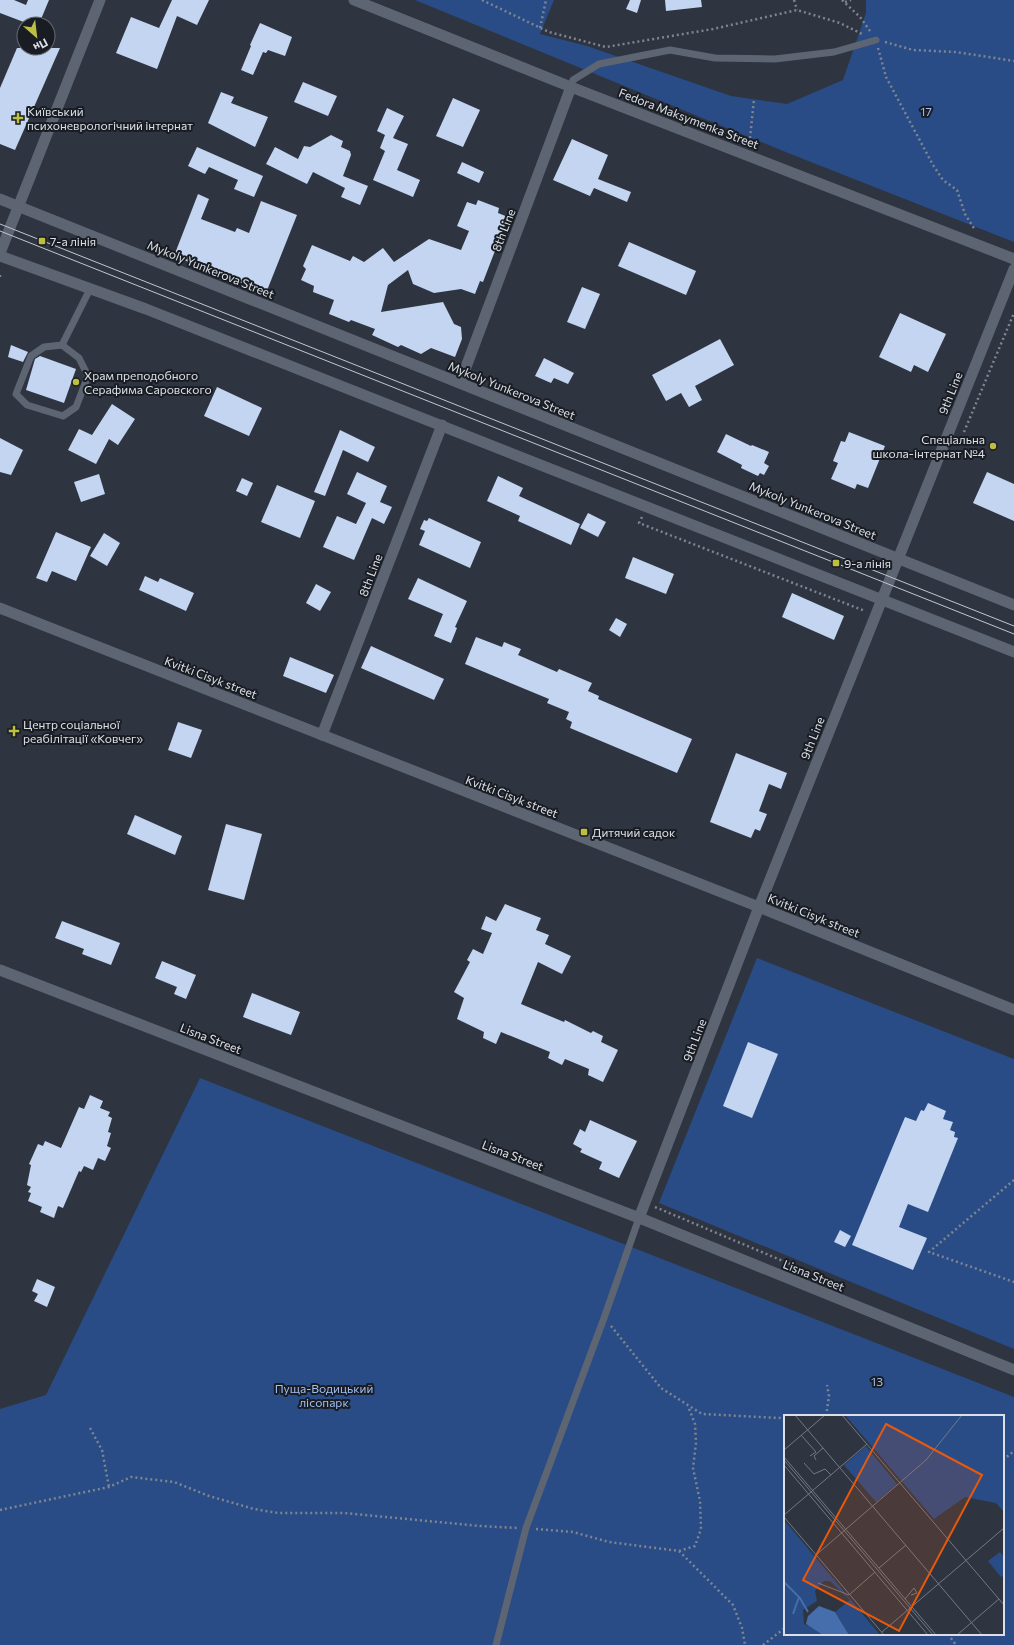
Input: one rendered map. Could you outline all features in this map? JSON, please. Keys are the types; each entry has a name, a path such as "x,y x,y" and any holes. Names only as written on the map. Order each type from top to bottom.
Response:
{"street":[{"path":"0,253 100,0"},
{"name":"Fedora Maksymenka Street","path":"354,0 571,87 1014,259"},
{"name":"8th Line","path":"460,383 571,87"},
{"name":"Mykoly Yunkerova Street","path":"0,199 1014,605"},
{"path":"0,256 146,309 1014,652"},
{"name":"9th Line","path":"639,1218 880,599 898,558 1014,269"},
{"name":"8th Line","path":"322,735 442,425"},
{"name":"Kvitki Cisyk street","path":"0,608 759,907 1014,1010"},
{"name":"Lisna Street","path":"0,970 639,1218 1014,1370"}],"lane":[{"path":"571,87 573,80 599,64 670,50 715,58 775,59 834,52 876,40"},
{"path":"62,345 90,289"},
{"path":"62,345 79,358 88,376 76,407 63,416 27,405 16,394 31,356 44,347 62,345"},
{"path":"496,1645 526,1528 604,1318 639,1218"}],"path":[{"path":"482,0 540,28 570,39 606,47 713,29 797,10 840,23 876,40 913,50 956,52 1014,60"},
{"path":"540,28 546,0"},
{"path":"794,0 797,10"},
{"path":"843,1 851,0"},
{"path":"843,1 860,17 876,40 886,77 933,165 943,180 957,190 965,214 985,248"},
{"path":"750,138 754,99"},
{"path":"647,507 639,523 874,615"},
{"path":"1014,1180 929,1252 1014,1282"},
{"path":"604,1318 661,1388 702,1414 780,1418 784,1420"},
{"path":"826,1386 828,1396 826,1415"},
{"path":"0,1510 109,1487 131,1478 174,1482 209,1496 254,1509 278,1513 344,1512 480,1526 572,1532 609,1542 679,1551 695,1546 701,1529 700,1501 693,1468 696,1443 695,1424 688,1405"},
{"path":"90,1428 102,1450 109,1487"},
{"path":"1004,1459 1014,1451"},
{"path":"679,1551 733,1605 742,1628 745,1645"},
{"path":"763,1645 784,1629"},
{"path":"949,1635 956,1645"}],"green space":[{"name":"17","path":"415,0 554,0 540,34 587,46 731,96 787,104 843,80 866,13 866,0 1014,0 1014,242 788,153"},
{"path":"757,958 1014,1059 1014,1349 659,1203"},
{"name":"Пуща-Водицький лісопарк","path":"200,1078 1014,1397 1014,1645 0,1645 0,1409 46,1395"}],"building":[{"path":"0,0 14,0 26,5 28,0 49,0 42,16 16,16 16,19 0,13"},
{"path":"172,0 209,0 197,25 177,16 157,69 116,53 131,17 159,28"},
{"path":"630,0 641,0 637,13 626,9"},
{"path":"665,0 701,0 702,7 666,11"},
{"path":"260,23 292,37 285,56 268,50 266,53 263,52 253,75 241,70"},
{"path":"56,48 60,48 15,150 0,144 0,88 16,50 16,56 56,56"},
{"path":"303,82 337,96 328,116 294,102"},
{"path":"221,92 234,97 231,103 268,117 255,147 208,123"},
{"path":"453,98 480,110 463,147 436,136"},
{"path":"387,108 404,116 393,138 408,144 397,170 420,180 413,197 373,180 385,151 380,148 385,135 377,131"},
{"path":"331,135 343,141 341,147 350,151 351,155 343,176 368,186 360,205 341,197 345,188 313,172 307,184 266,164 275,147 298,159 304,146 310,147"},
{"path":"572,139 608,155 598,179 631,192 627,202 594,188 590,196 553,180"},
{"path":"197,147 263,176 254,197 234,189 238,180 209,167 205,174 188,166"},
{"path":"462,162 484,172 479,183 457,173"},
{"path":"198,194 209,199 201,219 235,232 237,228 249,233 261,201 297,215 266,293 174,256"},
{"path":"478,200 499,208 498,213 508,217 483,282 480,281 475,294 461,289 434,293 413,284 408,270 388,285 381,312 443,302 454,324 461,327 462,339 455,357 431,348 421,354 401,345 398,347 372,335 375,329 351,320 349,322 329,314 334,300 313,292 314,286 301,280 306,269 303,266 312,245 350,261 353,256 364,262 383,248 394,262 429,239 461,250 469,231 457,226 467,202 476,205"},
{"path":"629,242 696,271 686,295 618,266"},
{"path":"582,287 600,294 585,329 567,322"},
{"path":"900,313 946,334 928,372 914,365 911,372 879,357"},
{"path":"720,339 734,365 695,386 702,400 689,407 681,393 666,401 652,375"},
{"path":"11,345 28,352 23,362 8,357"},
{"path":"40,356 76,369 64,403 26,390 35,359"},
{"path":"544,358 574,373 568,384 554,378 551,383 535,376"},
{"path":"217,387 262,408 249,436 204,416"},
{"path":"112,404 135,419 118,445 109,439 96,464 68,450 79,429 92,435"},
{"path":"340,430 375,447 368,462 343,450 325,496 314,492"},
{"path":"849,432 885,446 868,488 857,484 855,489 831,479 838,463 833,461 841,441 845,442"},
{"path":"726,434 751,446 752,445 769,452 764,463 769,466 764,475 760,473 758,476 741,468 742,465 717,452"},
{"path":"0,438 23,450 11,475 0,472"},
{"path":"357,472 387,486 380,502 392,507 384,524 372,518 354,560 323,547 337,516 356,524 366,503 347,494"},
{"path":"987,472 1014,484 1014,521 973,503"},
{"path":"99,474 105,494 81,502 74,482"},
{"path":"498,476 523,488 519,496 580,524 571,545 518,521 520,516 487,501"},
{"path":"242,478 253,483 247,496 236,491"},
{"path":"277,485 315,501 300,538 261,522"},
{"path":"588,513 606,522 598,537 580,528"},
{"path":"429,518 481,542 470,568 419,545 425,531 420,529 424,520 427,521"},
{"path":"56,532 91,547 76,581 52,571 47,582 36,578"},
{"path":"104,533 120,543 107,566 90,556"},
{"path":"633,557 674,574 666,594 625,578"},
{"path":"145,576 158,582 160,578 194,593 186,611 139,590"},
{"path":"418,578 467,601 455,627 457,628 451,643 434,636 443,614 408,599"},
{"path":"316,584 331,592 320,611 306,603"},
{"path":"792,593 844,616 834,640 782,617"},
{"path":"616,618 627,624 620,637 609,630"},
{"path":"476,637 502,647 504,642 521,649 518,655 557,672 559,669 592,683 588,691 599,696 598,699 692,739 677,773 570,728 572,722 566,719 569,712 547,703 549,699 465,664"},
{"path":"371,646 444,679 434,700 361,668"},
{"path":"290,657 334,675 326,693 283,676"},
{"path":"178,722 202,730 191,758 168,750"},
{"path":"736,753 787,773 781,789 769,784 759,811 767,814 760,831 755,829 751,838 710,822"},
{"path":"135,815 182,836 175,855 127,834"},
{"path":"226,824 262,834 244,900 208,890"},
{"path":"505,904 541,918 536,930 549,935 545,944 571,956 562,974 538,962 521,1004 564,1022 565,1020 591,1033 593,1031 603,1036 601,1042 618,1050 603,1082 588,1075 589,1069 565,1059 562,1065 548,1058 550,1052 501,1032 496,1044 483,1038 484,1032 457,1019 464,998 454,992 470,962 467,960 473,949 483,954 492,933 481,929 486,916 496,921"},
{"path":"62,921 120,943 111,965 82,954 84,949 55,938"},
{"path":"162,961 196,975 186,999 174,994 177,987 155,978"},
{"path":"252,993 300,1012 291,1035 243,1017"},
{"path":"748,1042 778,1054 752,1118 723,1106"},
{"path":"90,1095 103,1101 100,1108 110,1112 108,1116 112,1118 108,1132 111,1133 107,1146 111,1148 105,1161 98,1158 93,1170 84,1166 81,1172 79,1171 63,1208 58,1206 54,1218 40,1212 42,1207 28,1201 31,1193 28,1192 31,1187 27,1185 31,1165 29,1164 38,1144 43,1146 45,1141 61,1148 79,1107 84,1109"},
{"path":"928,1103 946,1111 943,1119 953,1122 950,1130 955,1132 954,1137 958,1138 928,1212 908,1204 899,1227 927,1238 913,1270 852,1245 905,1117 916,1121 921,1110 924,1111"},
{"path":"590,1120 637,1141 619,1178 599,1169 602,1162 580,1152 582,1149 573,1144 580,1129 585,1132"},
{"path":"840,1230 851,1236 845,1247 834,1242"},
{"path":"37,1279 55,1287 47,1307 34,1301 38,1294 32,1291"}],"tram line":[{"path":"0,224 1014,626"},
{"path":"0,231 1014,634"}],"place":[{"name":"Київський психоневрологічний інтернат","path":"18,118"},
{"name":"7-а лінія","path":"42,241"},
{"name":"Храм преподобного Серафима Саровского","path":"76,382"},
{"name":"Спеціальна школа-інтернат №4","path":"993,446"},
{"name":"9-а лінія","path":"836,563"},
{"name":"Центр соціальної реабілітації «Ковчег»","path":"14,731"},
{"name":"Дитячий садок","path":"584,832"}],"park label":[{"name":"13","path":"877,1381"}]}
